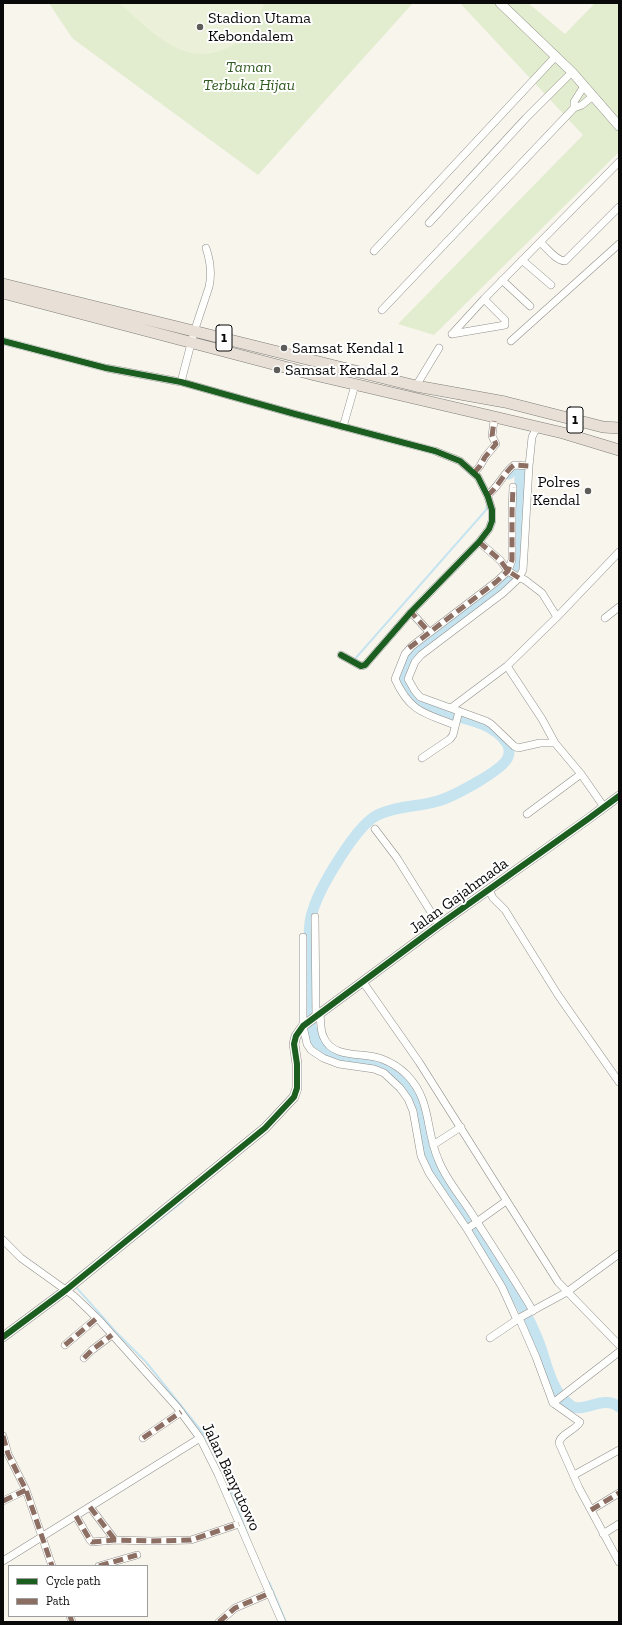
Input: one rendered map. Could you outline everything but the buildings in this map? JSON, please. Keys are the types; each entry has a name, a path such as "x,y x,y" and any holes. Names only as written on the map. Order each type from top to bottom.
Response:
{"highway":[{"name":"1","path":"3,284 26,295"},
{"name":"1","path":"3,293 26,295 193,337 355,385 437,404 531,429 575,437 619,450"},
{"name":"1","path":"193,337 227,339 416,386 505,402 603,427 619,428"}],"street":[{"path":"500,3 572,72 619,126"},
{"path":"374,251 556,56"},
{"path":"429,223 521,124 572,72"},
{"path":"574,108 574,102 584,86"},
{"path":"382,310 574,108 582,105 593,96"},
{"path":"484,299 505,320 505,325 452,334 457,328 484,299 502,280 617,167"},
{"path":"540,242 557,258 561,261 565,261 619,207"},
{"path":"510,341 619,244"},
{"path":"181,382 210,280 209,259 206,248"},
{"path":"522,260 551,285"},
{"path":"502,280 530,306"},
{"path":"3,341 106,368 181,382 435,451 460,461 474,473 488,498 492,521 489,529 479,542 411,612 365,665 361,666 341,655"},
{"path":"416,386 438,348"},
{"path":"343,427 355,385"},
{"path":"474,473 496,444 492,436 500,421"},
{"path":"456,723 421,712 413,707 406,700 397,679 405,654 412,646 496,582 523,570 526,466 532,437 531,429"},
{"path":"488,498 500,480 514,465 526,466"},
{"path":"407,679 420,655 504,593 513,574 513,487"},
{"path":"479,542 500,560 513,574 525,580 542,593 557,618"},
{"path":"451,708 507,666 557,618 619,552"},
{"path":"605,618 619,607"},
{"path":"411,612 429,632"},
{"path":"507,666 542,719 555,743 581,774 600,801"},
{"path":"397,679 407,679"},
{"path":"407,679 420,697 491,724 518,748 540,743 555,743"},
{"path":"422,758 450,739 459,712"},
{"path":"527,814 581,774"},
{"name":"Jalan Gajahmada","path":"305,1031 317,1016 366,986 439,925 491,894 600,801 619,796"},
{"path":"375,829 398,858 439,925"},
{"path":"491,894 505,910 558,995 619,1082"},
{"path":"314,917 317,1016 324,1039 329,1045 345,1053 381,1058 393,1064 406,1074 418,1090 426,1108 437,1159 532,1312"},
{"path":"303,937 305,1031 311,1050 324,1058 339,1064 374,1069 384,1073 400,1088 408,1099 413,1111 421,1156 429,1173 468,1228 519,1318 554,1402 580,1422 578,1426 559,1441 591,1510 619,1562"},
{"path":"366,986 419,1062 558,1282 619,1345"},
{"path":"3,1337 66,1290 265,1128 288,1105 294,1097 297,1088 297,1064 294,1044 296,1036 305,1031"},
{"path":"433,1145 461,1128"},
{"path":"468,1228 477,1223 506,1200"},
{"name":"Jalan Banyutowo","path":"3,1240 21,1258 66,1290 97,1318 181,1412 200,1438 218,1474 282,1622"},
{"path":"490,1338 519,1318 567,1292 619,1254"},
{"path":"65,1345 97,1318"},
{"path":"84,1358 112,1335"},
{"path":"554,1402 619,1352"},
{"path":"143,1438 181,1412"},
{"path":"3,1436 8,1454 24,1491 40,1538 52,1565"},
{"path":"3,1561 200,1438"},
{"path":"574,1475 619,1450"},
{"path":"3,1501 24,1491"},
{"path":"591,1510 619,1492"},
{"path":"90,1507 115,1540"},
{"path":"76,1516 91,1541 115,1540 152,1542 191,1540 239,1524"},
{"path":"603,1534 619,1524"},
{"path":"102,1565 137,1555"},
{"path":"218,1622 235,1608 270,1593"}],"green space":[{"name":"Taman Terbuka Hijau","path":"49,3 413,3 258,175 72,38"},
{"name":"Stadion Utama Kebondalem","path":"119,3 264,3 263,9 250,32 235,44 217,52 201,54 186,52 172,46 158,37"},
{"path":"460,3 528,3 565,34 595,3 619,3 619,152 434,335 398,324 583,135"}],"waterway":[{"path":"509,474 514,468 520,468 520,538 519,552 514,571 501,586 422,646 412,658 405,670 402,682 425,706 439,712 471,720 490,728 499,734 508,745 508,757 488,776 445,798 430,803 381,813 366,824 348,846 330,874 311,916 309,937 311,1027 316,1041 327,1052 342,1057 374,1062 394,1072 403,1080 410,1089 419,1108 428,1151 435,1172 441,1182 462,1208 530,1321 539,1342 548,1371 557,1390 570,1405 575,1407 580,1408 600,1403 613,1404 619,1407"},
{"path":"354,660 486,510 487,506"},
{"path":"130,1243 182,1202"},
{"path":"75,1286 116,1332 146,1362 203,1433 222,1467 249,1538"},
{"path":"269,1582 286,1622"}],"marked path":[{"path":"474,473 496,444 492,436 494,421"},
{"path":"487,495 494,490 510,468 514,465 529,466"},
{"path":"409,648 496,582 508,571 512,560 513,487"},
{"path":"479,542 500,560 508,571 519,578"},
{"path":"409,614 411,612 429,632"},
{"path":"65,1345 97,1318"},
{"path":"84,1358 112,1335"},
{"path":"143,1438 181,1412"},
{"path":"3,1436 8,1454 26,1490 52,1565"},
{"path":"3,1501 26,1490"},
{"path":"591,1510 619,1493"},
{"path":"90,1507 115,1540"},
{"path":"76,1516 92,1542 115,1540 191,1540 239,1524"},
{"path":"102,1565 137,1555"},
{"path":"219,1622 235,1608 270,1593"},
{"path":"70,1617 72,1622"}],"cycle path":[{"path":"3,341 106,368 181,382 435,451 460,461 478,477 488,497 492,510 492,521 489,529 479,542 411,612 365,665 361,666 341,655"},
{"path":"3,1337 66,1290 265,1128 294,1097 297,1088 297,1064 294,1044 296,1036 303,1026 439,925 619,796"}],"place":[{"name":"Stadion Utama Kebondalem","path":"200,27"},
{"name":"Samsat Kendal 1","path":"284,348"},
{"name":"Samsat Kendal 2","path":"277,370"},
{"name":"Polres Kendal","path":"588,491"}]}
